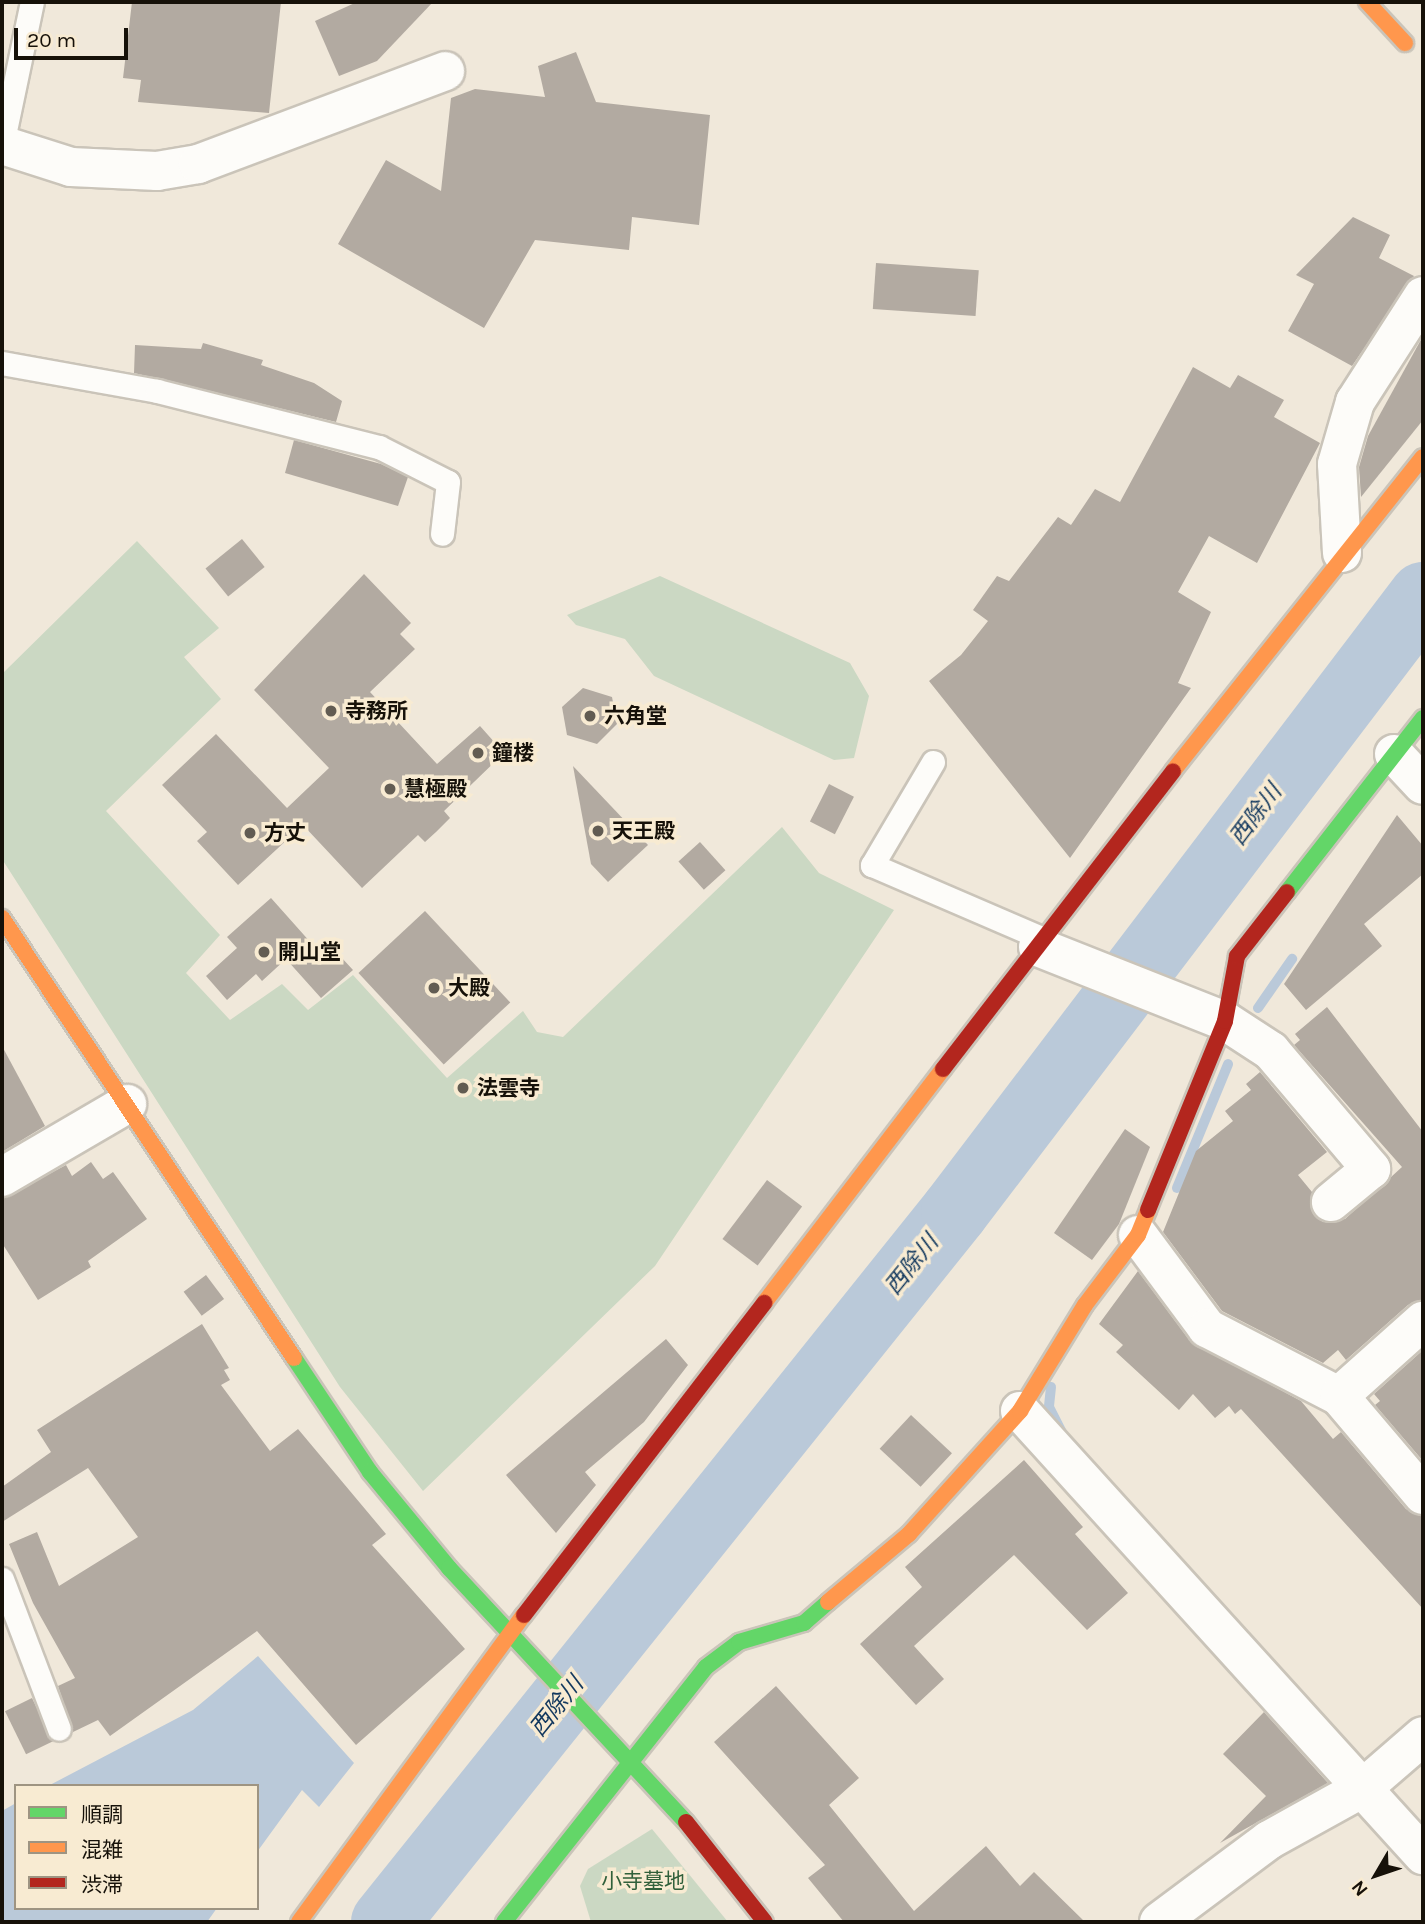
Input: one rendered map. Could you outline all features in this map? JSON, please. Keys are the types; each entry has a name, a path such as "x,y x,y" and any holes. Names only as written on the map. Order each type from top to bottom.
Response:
{"street":[{"path":"1367,2 1405,43 1423,57"},
{"path":"1405,43 1417,27"},
{"path":"2,145 71,167 157,171 198,164 444,71"},
{"path":"1342,553 1337,464 1355,402 1423,296"},
{"path":"299,1922 510,1633 1050,949 1272,652 1342,553 1423,457"},
{"path":"504,1922 706,1667 739,1642 804,1623 909,1534 1020,1411 1085,1305 1138,1235 1225,1021 1237,956 1423,718"},
{"path":"1394,754 1423,785"},
{"path":"2,918 127,1104 300,1374 370,1472 527,1652 701,1838 765,1922"},
{"path":"1050,949 1225,1021 1271,1051 1371,1169 1331,1202"},
{"path":"2,1177 127,1104"},
{"path":"1138,1235 1207,1328 1339,1396 1423,1495"},
{"path":"1339,1396 1423,1321"},
{"path":"1020,1411 1423,1855"},
{"path":"1159,1922 1269,1840 1363,1788 1423,1736"}],"lane":[{"path":"2,145 32,2"},
{"path":"2,363 157,391 379,447 448,482 442,534"},
{"path":"933,762 872,865 1050,949"},
{"path":"2,1579 59,1729"}],"green space":[{"path":"137,541 219,628 184,657 221,699 106,811 220,935 186,973 230,1020 282,984 308,1010 353,975 447,1078 523,1011 537,1032 563,1037 782,827 819,873 894,910 655,1266 423,1491 340,1387 2,859 2,674"},
{"path":"660,576 850,663 869,696 854,758 834,760 654,676 625,639 576,625 567,615"},
{"name":"小寺墓地","path":"652,1829 728,1922 591,1922 580,1886 588,1869"}],"water":[{"path":"258,1656 354,1763 319,1807 302,1790 259,1849 259,1784 52,1784 193,1710"},
{"path":"14,1804 14,1910 216,1910 207,1922 2,1922 2,1811"}],"building":[{"path":"132,2 281,2 269,113 138,102 141,80 123,78"},
{"path":"357,2 433,2 377,61 339,76 315,21"},
{"path":"576,52 596,102 710,115 699,225 632,217 629,250 535,240 484,328 338,244 386,160 441,191 451,98 475,89 545,97 538,66"},
{"path":"1353,217 1390,235 1379,258 1414,276 1352,366 1288,331 1314,284 1296,275"},
{"path":"876,263 979,270 976,316 873,309"},
{"path":"1423,336 1423,420 1361,497 1359,467 1368,436"},
{"path":"203,343 263,360 261,365 314,383 342,401 336,422 134,373 135,345 201,349"},
{"path":"1193,367 1230,388 1238,375 1284,400 1274,417 1320,443 1257,563 1209,536 1178,592 1211,612 1178,683 1191,688 1070,858 929,681 961,655 988,621 973,610 997,576 1009,581 1058,517 1071,525 1095,489 1120,502"},
{"path":"294,440 381,464 408,477 398,506 285,473"},
{"path":"242,539 265,567 228,597 205,569"},
{"path":"364,574 411,623 400,634 415,649 370,692 437,764 480,726 504,753 444,811 450,818 436,832 425,842 418,835 362,888 303,825 238,885 197,841 207,832 162,785 216,734 287,808 329,768 254,690"},
{"name":"六角堂","path":"583,688 612,697 617,724 597,744 567,735 562,707"},
{"name":"天王殿","path":"573,766 648,845 608,882 591,864"},
{"path":"829,784 854,797 835,834 810,821"},
{"path":"1397,815 1423,846 1423,874 1364,924 1382,946 1306,1010 1284,984"},
{"path":"700,842 725,870 704,890 678,861"},
{"name":"開山堂","path":"271,898 320,953 329,944 353,970 321,998 286,959 262,981 256,974 227,1000 206,976 237,948 227,937"},
{"name":"大殿","path":"425,911 510,1002 444,1064 358,973"},
{"path":"1327,1007 1423,1132 1423,1300 1408,1305 1346,1360 1338,1350 1323,1363 1222,1311 1163,1232 1196,1151 1233,1121 1225,1111 1251,1090 1246,1084 1260,1072 1327,1152 1298,1175 1312,1192 1314,1215 1323,1222 1345,1219 1402,1167 1294,1045 1300,1040 1295,1034"},
{"path":"2,1046 45,1126 2,1152"},
{"path":"1125,1129 1150,1147 1119,1224 1092,1260 1054,1233"},
{"path":"91,1162 103,1179 113,1172 147,1219 88,1261 91,1267 38,1300 2,1243 2,1199 66,1165 72,1176"},
{"path":"767,1180 802,1206 758,1266 722,1239"},
{"path":"1138,1271 1190,1341 1301,1401 1333,1439 1341,1432 1406,1509 1423,1516 1423,1609 1241,1409 1235,1414 1229,1406 1215,1418 1193,1394 1179,1410 1116,1352 1123,1345 1099,1324"},
{"path":"206,1275 224,1299 202,1316 184,1292"},
{"path":"202,1324 229,1368 224,1370 230,1380 221,1385 270,1451 298,1429 386,1534 372,1545 465,1649 356,1745 257,1631 110,1736 98,1720 73,1732 58,1686 75,1678 33,1603 9,1544 37,1532 59,1586 138,1537 88,1468 2,1522 2,1487 51,1452 37,1430"},
{"path":"666,1339 688,1365 644,1422 585,1472 596,1485 556,1533 506,1475"},
{"path":"1423,1350 1423,1461 1375,1405 1380,1401 1374,1394"},
{"path":"911,1415 952,1453 921,1487 880,1449"},
{"path":"1024,1460 1083,1527 1075,1534 1128,1593 1087,1630 1014,1555 914,1646 944,1679 916,1705 860,1644 922,1587 905,1567"},
{"path":"776,1686 859,1778 829,1805 914,1911 986,1846 1020,1886 1034,1872 1085,1922 844,1922 808,1878 825,1865 714,1742"},
{"path":"32,1698 53,1741 26,1754 5,1711"},
{"path":"1264,1712 1328,1783 1220,1843 1266,1796 1223,1754"}],"waterway":[{"name":"西除川","path":"385,1922 955,1211 1423,596"},
{"path":"1258,1008 1292,959"},
{"path":"1177,1188 1228,1064"},
{"path":"1051,1387 1049,1407 1063,1434"}],"traffic: fast":[{"path":"1287,892 1423,718"},
{"path":"294,1358 370,1472 449,1568 686,1822"},
{"path":"504,1922 706,1667 739,1642 804,1623 828,1602"}],"traffic: slow":[{"path":"1367,2 1405,43"},
{"path":"1173,771 1423,457"},
{"path":"2,918 294,1358"},
{"path":"764,1303 943,1069"},
{"path":"828,1602 909,1534 1020,1411 1085,1305 1138,1235 1148,1210"},
{"path":"299,1922 524,1615"}],"traffic: jam":[{"path":"943,1069 1173,771"},
{"path":"1148,1210 1225,1021 1237,956 1287,892"},
{"path":"524,1615 764,1303"},
{"path":"686,1822 765,1922"}],"place":[{"name":"寺務所","path":"331,711"},
{"name":"六角堂","path":"590,716"},
{"name":"鐘楼","path":"478,753"},
{"name":"慧極殿","path":"390,789"},
{"name":"天王殿","path":"598,831"},
{"name":"方丈","path":"250,833"},
{"name":"開山堂","path":"264,952"},
{"name":"大殿","path":"434,988"},
{"name":"法雲寺","path":"463,1088"}]}
